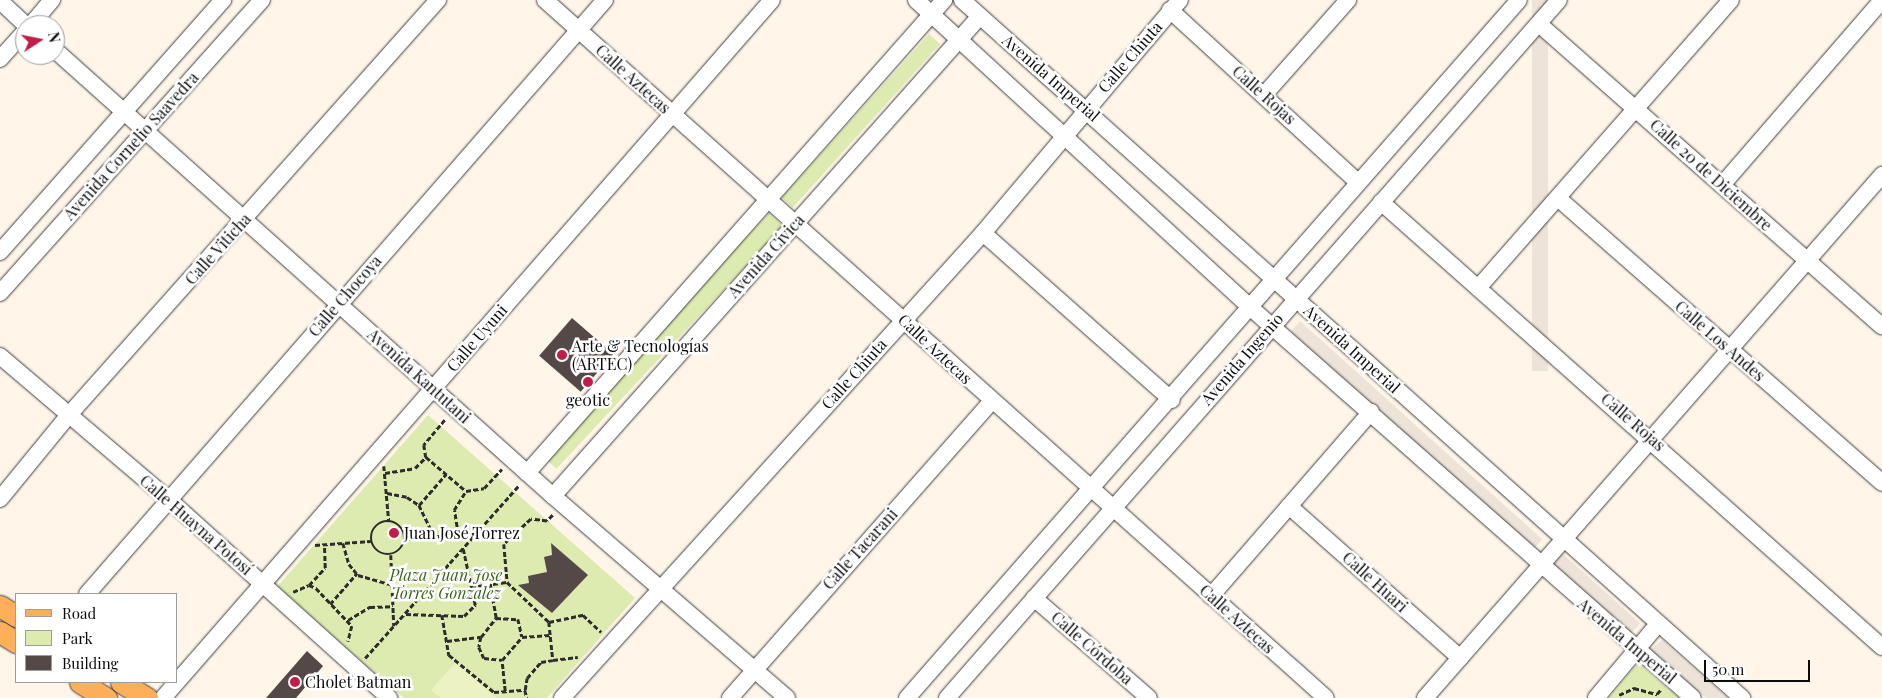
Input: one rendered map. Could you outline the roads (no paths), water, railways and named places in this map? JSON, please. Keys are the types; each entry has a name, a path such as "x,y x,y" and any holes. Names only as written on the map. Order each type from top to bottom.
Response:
{"main road":[{"path":"0,606 15,615"},
{"path":"0,632 15,641"},
{"path":"82,683 106,698"},
{"path":"123,683 147,698"}],"street":[{"path":"39,15 52,0"},
{"name":"Avenida Cornelio Saavedra","path":"0,252 223,0"},
{"name":"Avenida Cornelio Saavedra","path":"0,293 262,0"},
{"name":"Calle Viticha","path":"0,499 68,416 438,0"},
{"name":"Calle Aztecas","path":"545,0 768,201 796,223 903,319 1090,490 1326,698"},
{"name":"Calle Chocoya","path":"88,593 167,498 605,0"},
{"name":"Calle Uyuni","path":"178,681 302,536 772,0"},
{"name":"Avenida Imperial","path":"916,0 1065,133 1271,326 1371,412 1540,567 1693,698"},
{"path":"527,473 944,0"},
{"name":"Avenida Imperial","path":"962,0 1086,108 1274,282 1296,298 1742,698"},
{"path":"1264,94 1348,0"},
{"name":"Avenida Ingenio","path":"907,698 1172,400 1358,182 1517,0"},
{"name":"Avenida Ingenio","path":"955,695 1034,598 1559,0"},
{"path":"1478,288 1638,110 1731,0"},
{"path":"1722,185 1882,0"},
{"path":"0,2 15,15"},
{"name":"Calle Rojas","path":"1175,5 1264,94 1358,182"},
{"name":"Calle Chiuta","path":"562,698 903,319 983,233 1086,108 1175,5"},
{"name":"Avenida Cívica","path":"558,500 796,223 980,16"},
{"name":"Calle 20 de Diciembre","path":"1539,24 1882,326"},
{"path":"0,59 15,42"},
{"name":"Avenida Kantutani","path":"65,58 126,110 512,460 787,698"},
{"path":"1425,698 1882,175"},
{"name":"Calle Los Andes","path":"1559,199 1882,483"},
{"name":"Calle Rojas","path":"1381,202 1652,438 1882,647"},
{"path":"983,233 1172,400"},
{"name":"Calle Huayna Potosí","path":"0,356 263,582 389,698"},
{"name":"Calle Tacarani","path":"730,698 992,401"},
{"path":"1211,596 1371,412"},
{"name":"Calle Huari","path":"1290,506 1460,658"},
{"name":"Calle Córdoba","path":"1034,598 1149,698"},
{"path":"1596,698 1658,624"},
{"name":"Calle Uyuni","path":"163,698 176,683"}],"place":[{"name":"Arte & Tecnologías (ARTEC)","path":"562,355"},
{"name":"ge0tic","path":"588,382"},
{"name":"Juan José Torrez","path":"394,533"},
{"name":"Cholet Batman","path":"295,682"}],"park label":[{"name":"Plaza Juan Jose Torres Gonzalez","path":"446,584"}]}
